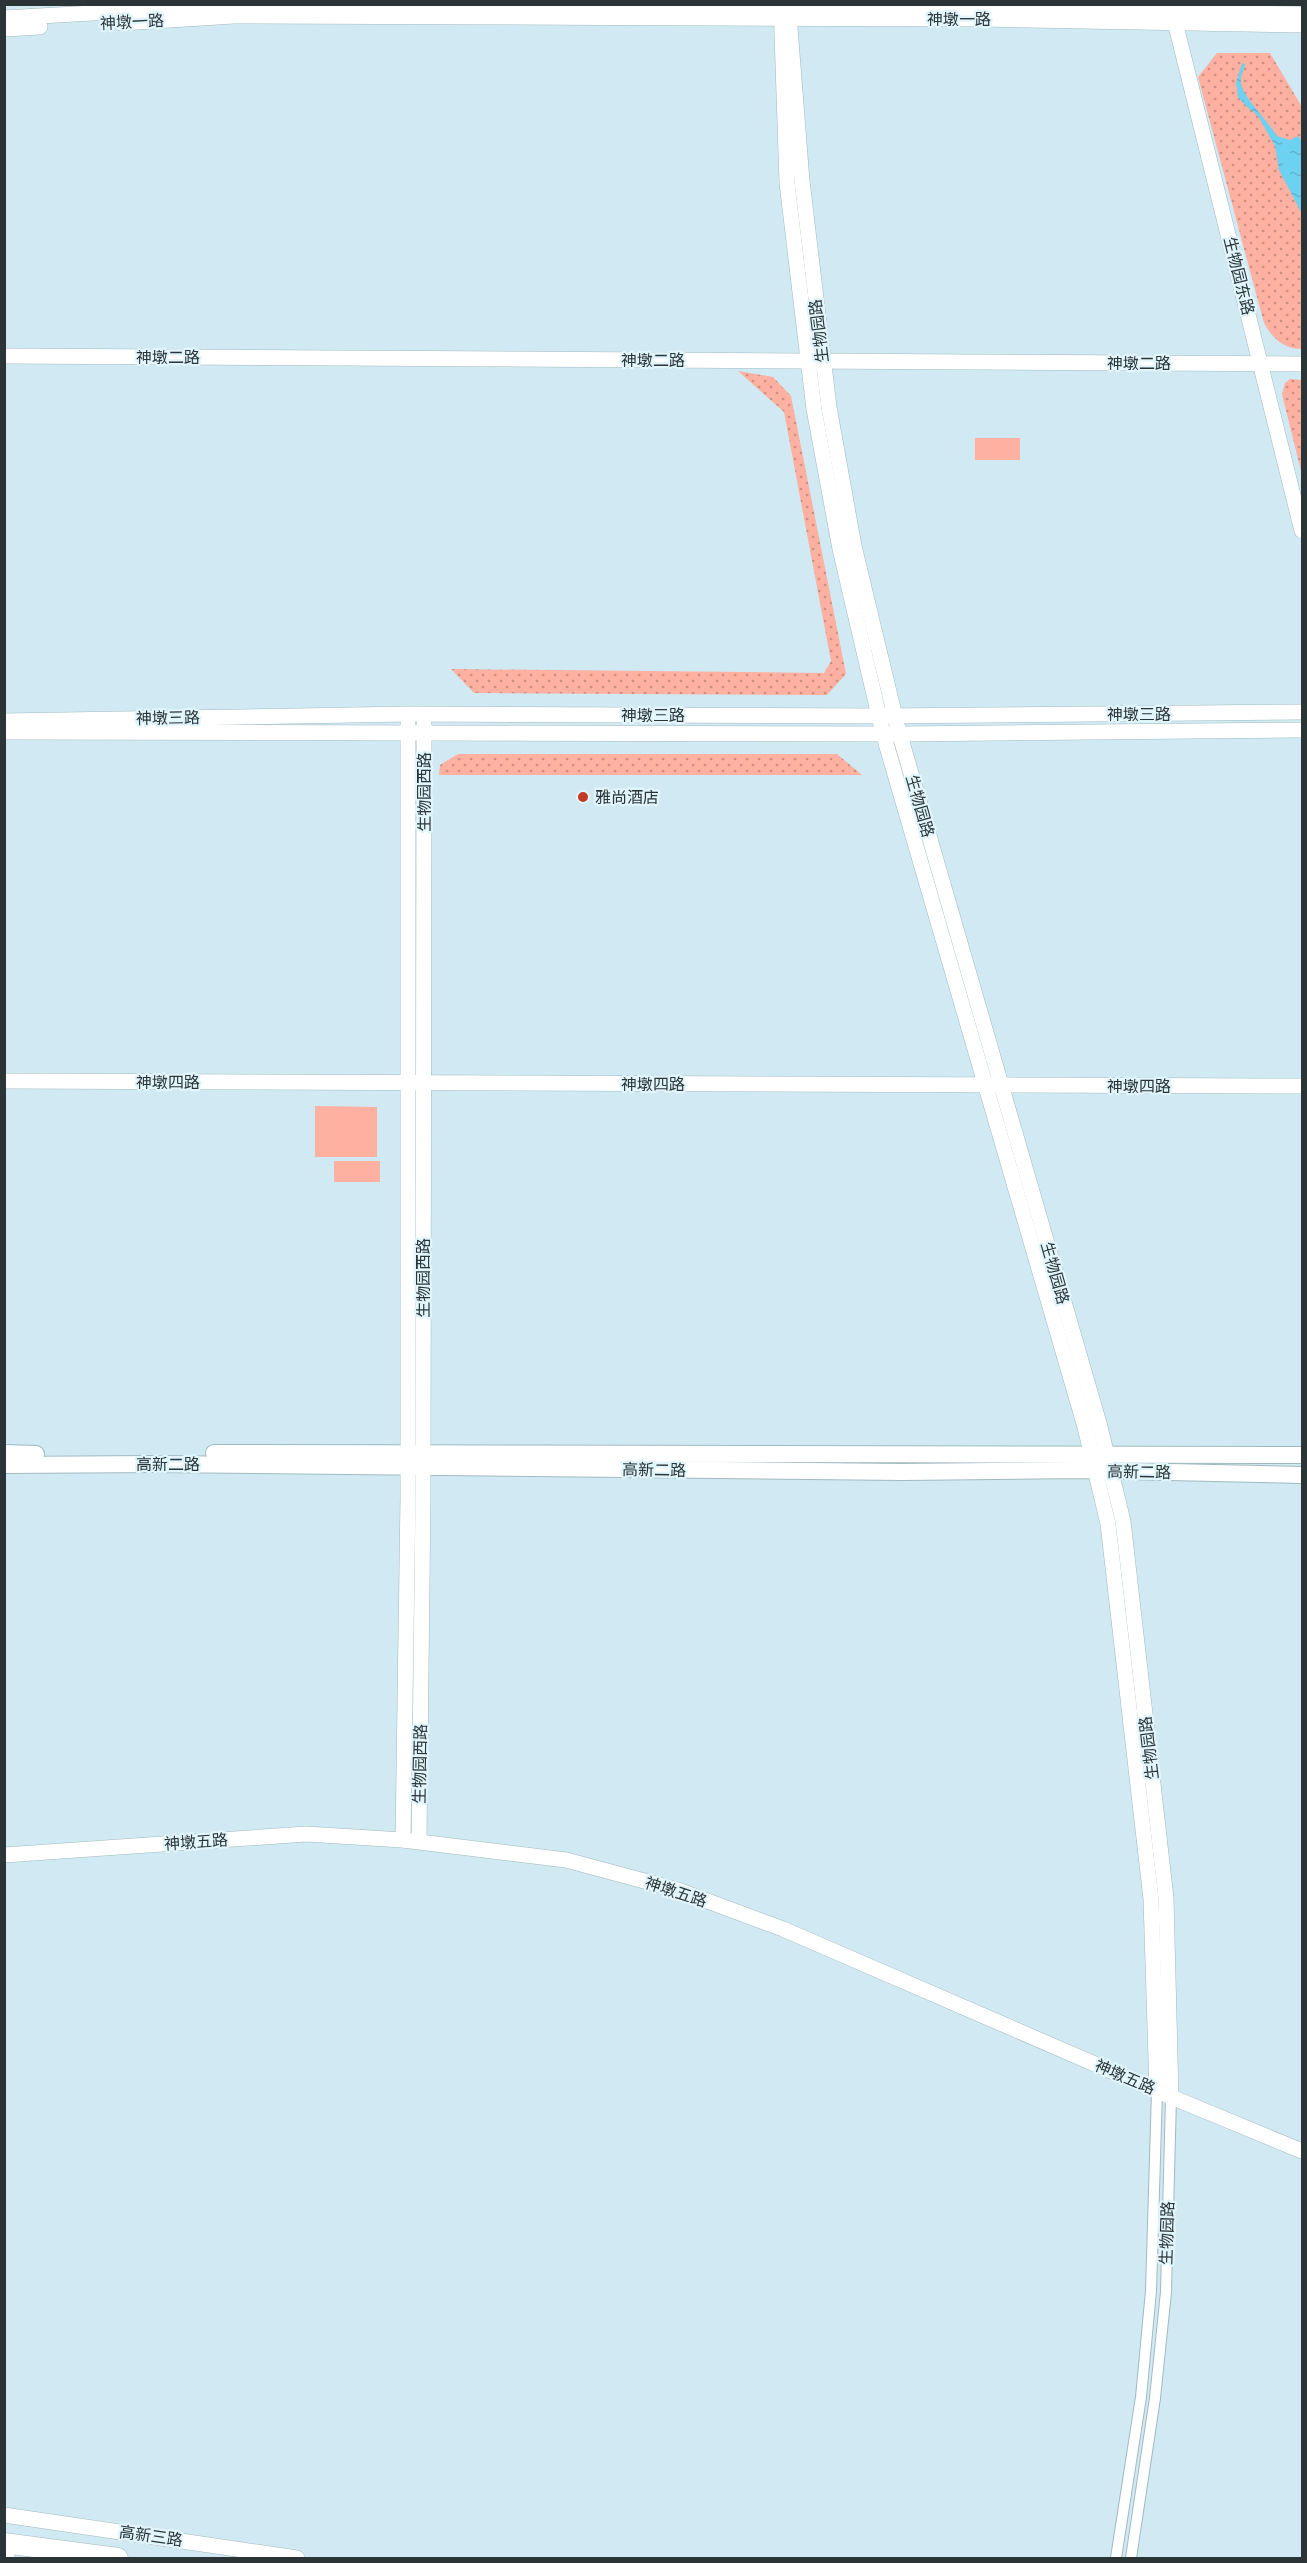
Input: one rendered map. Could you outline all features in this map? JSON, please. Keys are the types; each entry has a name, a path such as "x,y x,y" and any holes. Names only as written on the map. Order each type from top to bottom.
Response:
{"highway":[{"name":"高新三路","path":"4,2543 118,2559"}],"main road":[{"name":"高新二路","path":"4,1452 902,1472 1102,1471 1302,1475"},
{"name":"高新二路","path":"4,1465 781,1456 1302,1455"}],"street":[{"name":"神墩一路","path":"7,26 235,5 1302,14"},
{"name":"神墩一路","path":"786,10 1302,25"},
{"name":"生物园路","path":"786,10 787,183 816,362 814,409 840,549 888,716 900,734 994,1086 1102,1471 1151,1899 1164,2094 1166,2292 1155,2398 1131,2559"},
{"name":"生物园东路","path":"1175,22 1302,531"},
{"name":"神墩二路","path":"4,356 1302,364"},
{"name":"神墩三路","path":"4,722 416,714 888,716 1302,712"},
{"name":"生物园西路","path":"416,714 415,1460 419,1842"},
{"name":"生物园路","path":"888,716 883,733 994,1086"},
{"name":"神墩三路","path":"4,732 416,731 900,734 1302,730"},
{"name":"神墩四路","path":"4,1081 1302,1086"},
{"name":"生物园西路","path":"403,1839 415,1460"},
{"name":"神墩五路","path":"4,1855 306,1834 403,1839 566,1860 678,1890 783,1929 1164,2094 1302,2151"},
{"name":"生物园路","path":"1116,2559 1141,2397 1151,2291 1164,2094"},
{"name":"高新三路","path":"4,2515 297,2559"}],"shaded area":[{"path":"1217,53 1270,53 1302,107 1302,349 1284,345 1271,334 1264,323 1198,77"},
{"path":"738,371 773,377 791,396 846,674 827,695 474,693 451,669 824,673 831,661 784,412"},
{"path":"1290,379 1302,380 1302,475 1282,394 1285,383"},
{"path":"975,438 1020,438 1020,460 975,460"},
{"path":"458,754 837,754 862,775 439,775 440,765"},
{"path":"315,1106 377,1107 377,1157 315,1157"},
{"path":"334,1161 380,1161 380,1182 334,1182"}],"water":[{"path":"1242,63 1245,64 1241,78 1243,88 1277,136 1290,140 1298,136 1302,141 1302,214 1279,170 1275,146 1258,116 1238,97 1236,83"}],"place":[{"name":"雅尚酒店","path":"583,797"}]}
